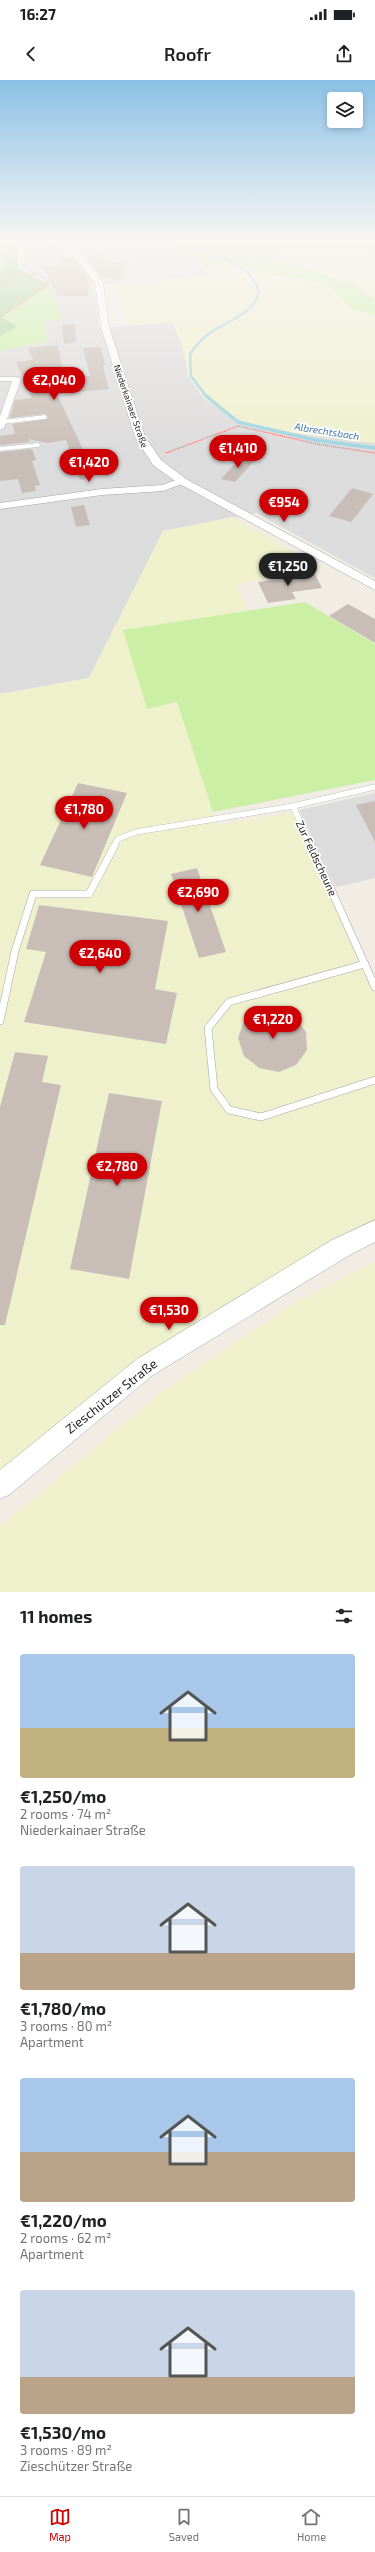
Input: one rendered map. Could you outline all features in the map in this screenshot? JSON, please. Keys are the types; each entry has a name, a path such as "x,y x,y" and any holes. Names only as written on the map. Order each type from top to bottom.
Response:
{"street":[{"name":"Niederkainaer Straße","path":"103,313 105,327 140,437 152,458 163,469 182,481 375,586"},
{"path":"0,380 17,379 1,425"},
{"path":"0,506 102,492 163,488 182,481"},
{"name":"Zieschützer Straße","path":"0,1486 145,1367 340,1248 375,1231"}],"lane":[{"path":"1,425 45,417"},
{"path":"0,449 38,446"},
{"name":"Zur Feldscheune","path":"375,787 293,806 375,987"},
{"path":"0,1021 15,951 33,894 89,894 118,839 136,832 293,806"},
{"path":"365,964 229,1002 208,1028 214,1089 229,1110 261,1117 375,1080"}],"path":[{"path":"152,458 238,426 317,444 375,453"}],"shaded area":[{"path":"61,313 97,313 99,328 173,322 185,355 188,376 241,421 284,432 375,443 375,578 256,513 163,531 89,678 0,694 0,351 47,342 44,322 63,318"},
{"path":"375,793 375,878 336,887 299,810"}],"green space":[{"path":"0,313 7,313 1,317 18,327 0,336"},
{"path":"9,313 61,313 63,318 44,322 48,342 0,351 0,336 18,327 1,318"},
{"path":"123,313 367,313 375,315 375,443 284,432 241,421 204,399 188,376 185,355 173,322 127,326"},
{"path":"367,313 375,313 375,315"},
{"path":"232,517 323,568 236,585 248,611 123,631 177,701 217,825 293,812 375,992 375,1232 145,1367 0,1486 0,694 89,678 163,531"},
{"path":"305,602 375,644 375,780 213,812 177,702 147,709 123,630"},
{"path":"375,1261 375,1592 0,1592 0,1526 162,1391 294,1303"}],"building":[{"path":"75,324 76,342 64,344 62,325"},
{"path":"58,345 64,378 90,376 83,348 101,347 105,365 103,366 109,389 57,394 85,454 92,478 80,480 66,440 48,443 28,439 30,442 0,445 0,436 15,434 12,424 48,419 45,414 10,418 15,400 32,398 16,362 33,360 28,348"},
{"path":"32,449 36,460 32,461 40,485 35,486 36,491 22,493 18,479 0,481 0,452"},
{"path":"242,456 255,460 235,482 221,479"},
{"path":"352,488 373,494 351,522 329,516"},
{"path":"84,505 90,525 76,527 71,507"},
{"path":"315,574 322,588 292,592 296,599 268,603 258,582"},
{"path":"348,604 375,619 375,643 329,616"},
{"path":"78,783 127,793 92,877 40,865"},
{"path":"375,801 375,842 356,805"},
{"path":"197,868 226,952 199,958 171,874"},
{"path":"39,905 168,921 155,989 177,993 166,1044 24,1022 46,952 26,949"},
{"path":"277,1009 295,1017 306,1032 307,1050 296,1065 279,1072 259,1068 244,1056 238,1038 244,1021 259,1011"},
{"path":"15,1052 48,1056 42,1082 61,1085 5,1325 0,1325 0,1107"},
{"path":"109,1093 162,1101 129,1279 70,1269"}],"waterway":[{"name":"Albrechtsbach","path":"206,396 191,376 190,354 209,333 244,313"},
{"name":"Albrechtsbach","path":"206,396 238,422 315,440 375,448"}]}
